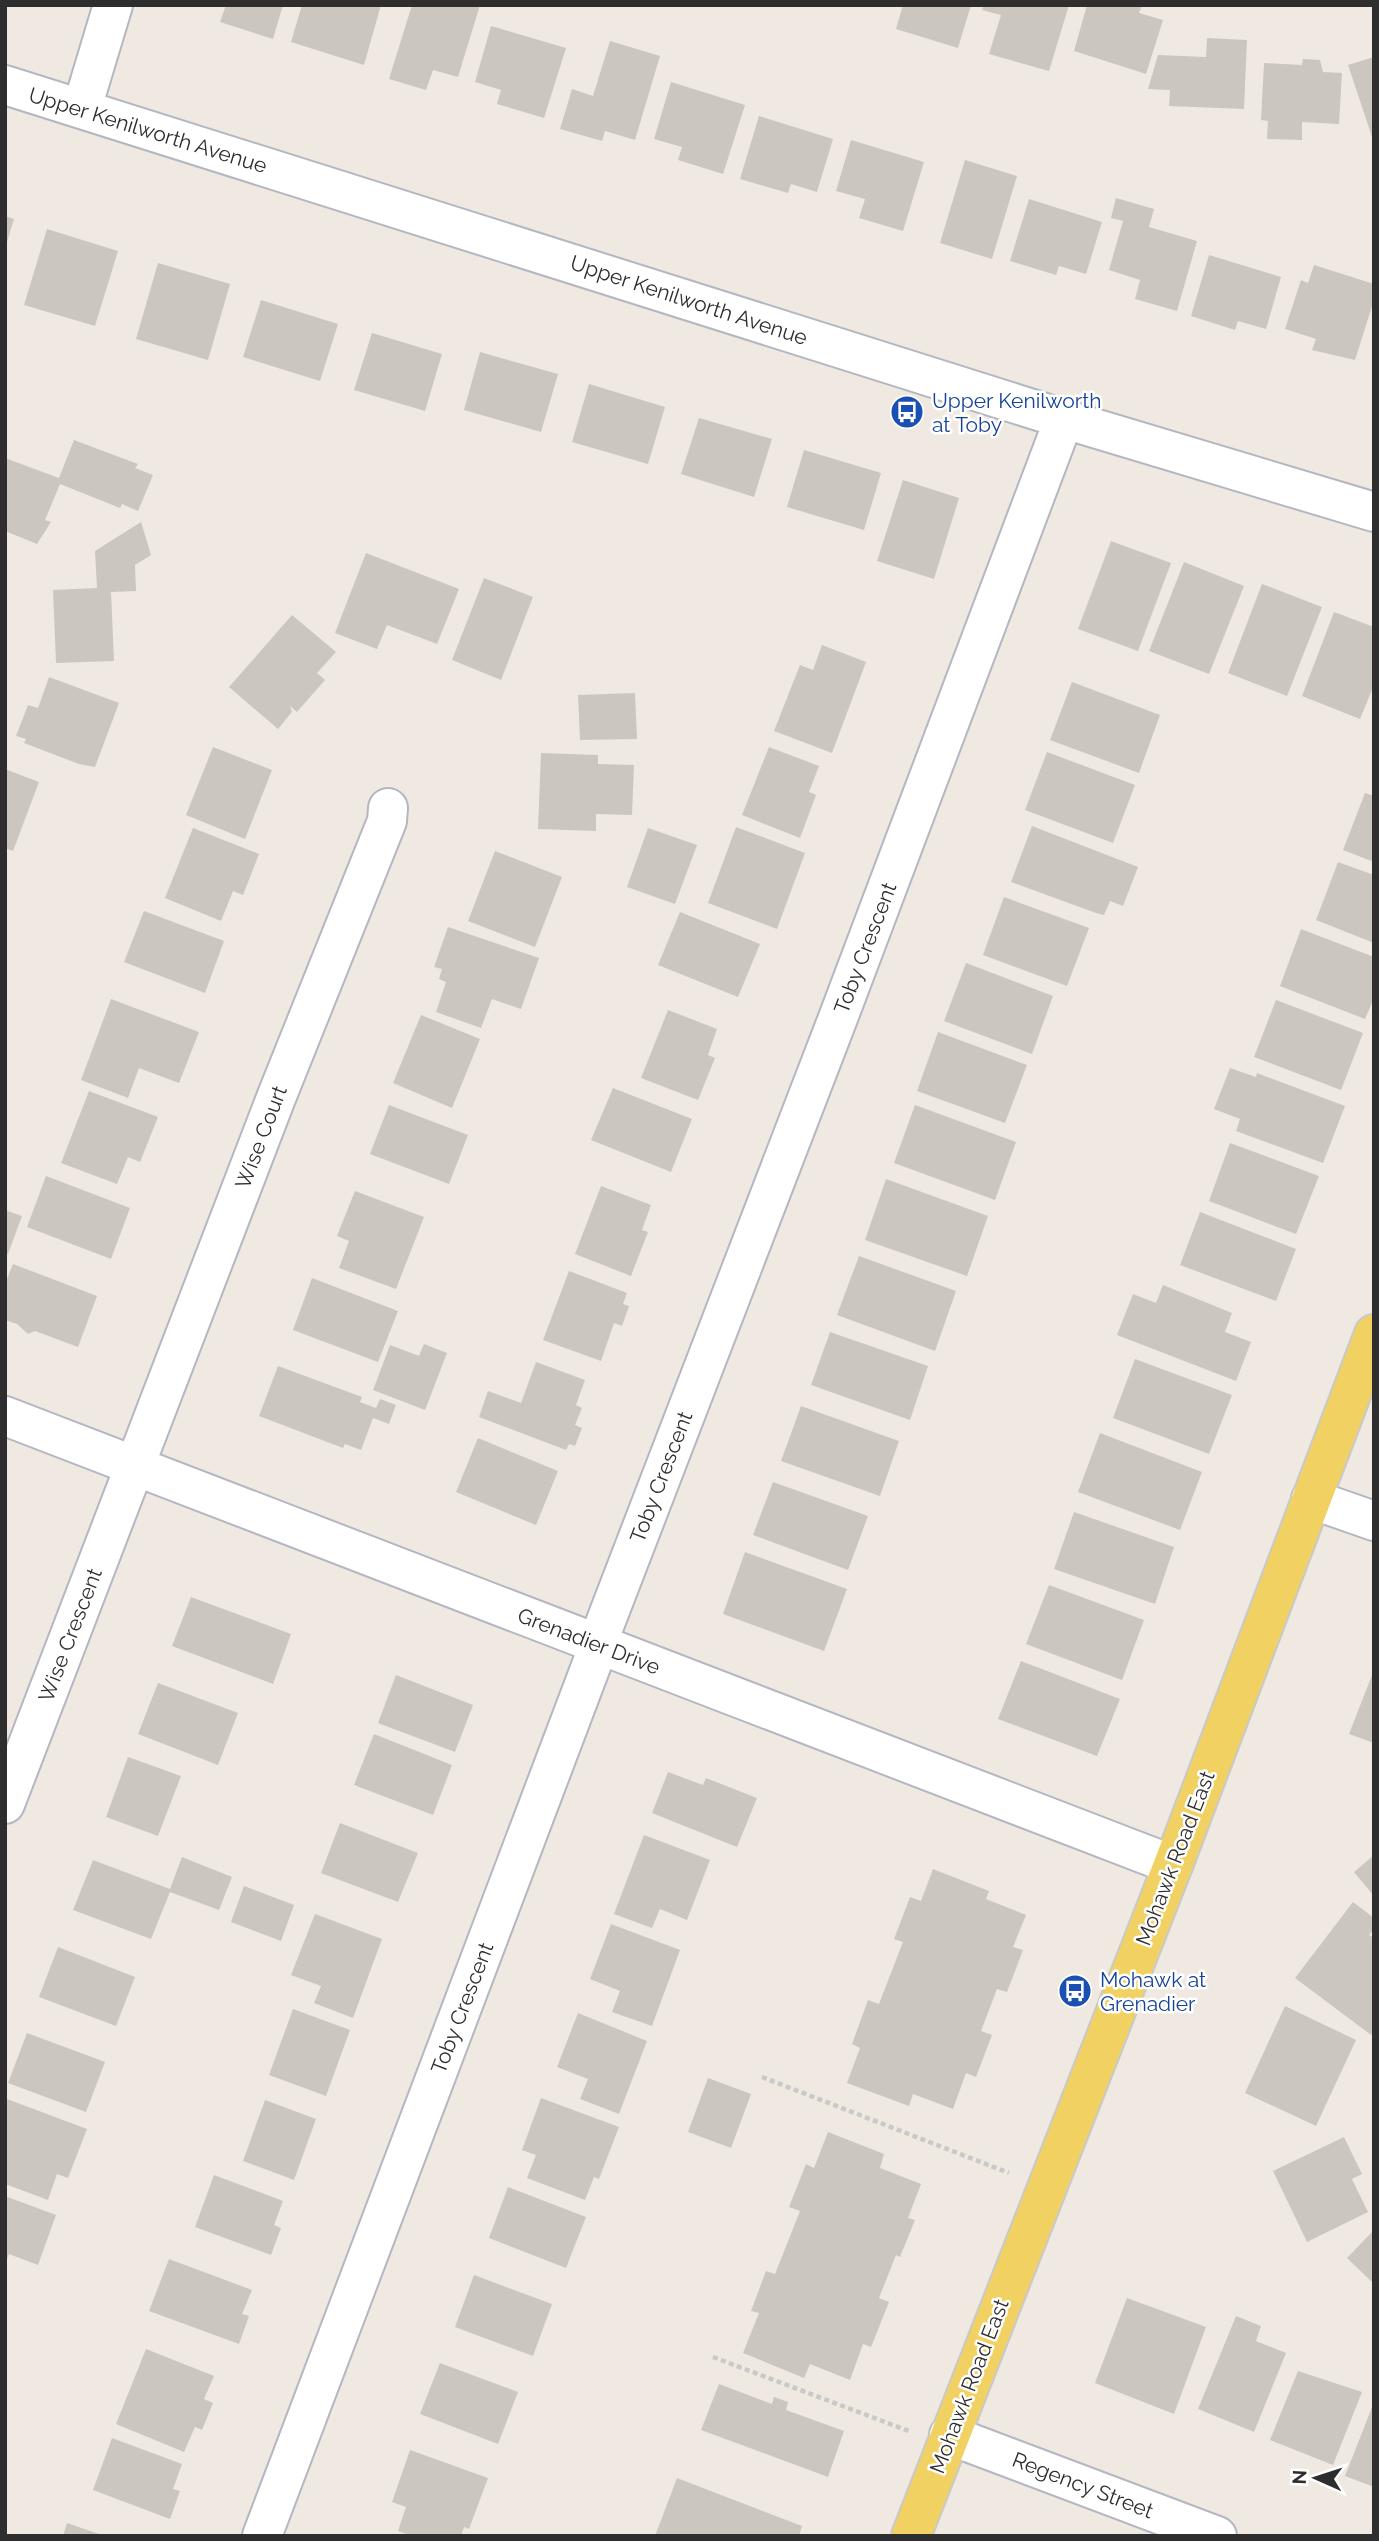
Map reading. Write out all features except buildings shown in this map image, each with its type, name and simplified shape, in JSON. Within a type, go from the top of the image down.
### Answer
[{"type":"main road","name":"Mohawk Road East","points":[[911,2536],[1173,1865],[1374,1334]]},
{"type":"street","points":[[82,108],[113,5]]},
{"type":"street","name":"Upper Kenilworth Avenue","points":[[5,85],[1064,419],[1374,512]]},
{"type":"street","name":"Toby Crescent","points":[[262,2536],[604,1626],[838,1018],[1064,419]]},
{"type":"street","name":"Wise Court","points":[[134,1466],[276,1098],[387,821],[388,808]]},
{"type":"street","name":"Grenadier Drive","points":[[5,1416],[1173,1865]]},
{"type":"street","name":"Wise Crescent","points":[[5,1804],[134,1466]]},
{"type":"street","points":[[1311,1499],[1374,1521]]},
{"type":"street","name":"Regency Street","points":[[949,2435],[1217,2536]]},
{"type":"path","points":[[762,2077],[1047,2187]]},
{"type":"path","points":[[713,2357],[912,2432],[949,2435]]},
{"type":"place","name":"Upper Kenilworth at Toby","points":[[907,412]]},
{"type":"place","name":"Mohawk at Grenadier","points":[[1075,1991]]}]
